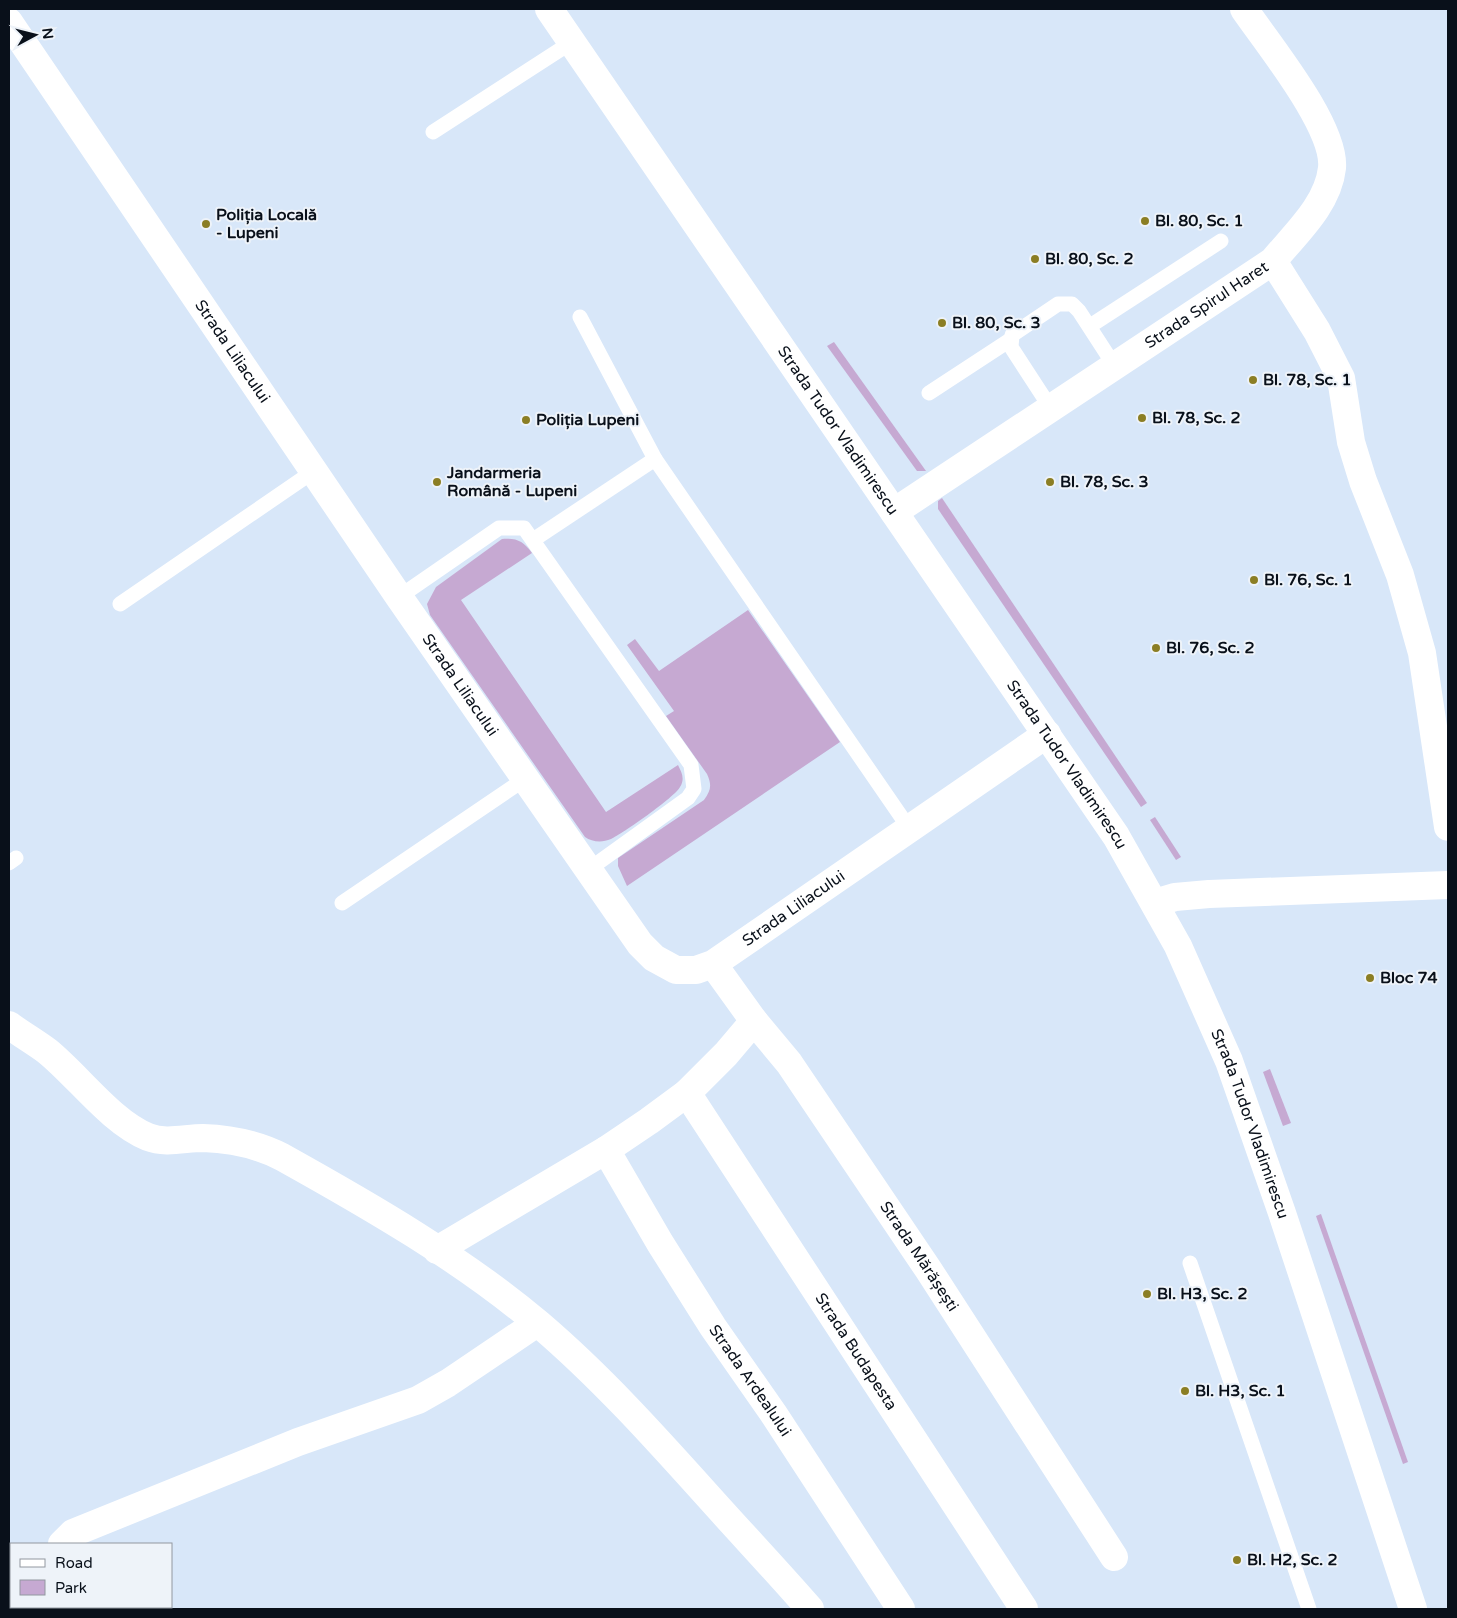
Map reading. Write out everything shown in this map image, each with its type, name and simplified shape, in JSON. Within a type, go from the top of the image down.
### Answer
[{"type":"street","name":"Strada Tudor Vladimirescu","points":[[549,9],[1047,734],[1116,836],[1155,903],[1178,946],[1229,1061],[1279,1204],[1413,1609]]},
{"type":"street","name":"Strada Spirul Haret","points":[[894,512],[1273,261],[1315,211],[1332,168],[1330,149],[1322,126],[1244,9]]},
{"type":"street","name":"Strada Liliacului","points":[[9,22],[398,597],[640,944],[654,958],[676,970],[704,967],[1047,734]]},
{"type":"street","points":[[1273,261],[1317,331],[1340,378],[1351,442],[1363,481],[1400,575],[1422,653],[1448,827]]},
{"type":"street","points":[[1155,903],[1175,897],[1209,894],[1448,885]]},
{"type":"street","name":"Strada Mărășești","points":[[704,967],[790,1063],[928,1269],[1114,1557]]},
{"type":"street","points":[[437,1250],[606,1150],[688,1093],[726,1054],[754,1021]]},
{"type":"street","points":[[9,1025],[47,1052],[104,1105],[137,1132],[151,1138],[175,1141],[202,1138],[244,1142],[280,1156],[437,1250],[537,1323],[586,1366],[659,1442],[810,1609]]},
{"type":"street","name":"Strada Budapesta","points":[[688,1093],[1024,1609]]},
{"type":"street","name":"Strada Ardealului","points":[[606,1150],[660,1243],[713,1327],[773,1412],[901,1609]]},
{"type":"street","points":[[63,1543],[73,1533],[298,1442],[418,1400],[448,1383],[537,1323]]},
{"type":"lane","points":[[433,132],[572,42]]},
{"type":"lane","points":[[1090,326],[1221,241]]},
{"type":"lane","points":[[929,393],[1010,340],[1012,335],[1058,304],[1072,304],[1090,326],[1114,365]]},
{"type":"lane","points":[[580,317],[655,459],[909,828]]},
{"type":"lane","points":[[1010,340],[1011,347],[1050,407]]},
{"type":"lane","points":[[533,540],[655,459]]},
{"type":"lane","points":[[120,604],[314,471]]},
{"type":"lane","points":[[398,597],[499,528],[524,528],[691,765],[694,789],[688,798],[588,870]]},
{"type":"lane","points":[[342,903],[525,779]]},
{"type":"lane","points":[[1190,1263],[1308,1609]]},
{"type":"green space","points":[[834,342],[926,471],[917,471],[827,346]]},
{"type":"green space","points":[[942,498],[1147,803],[1141,807],[938,509],[938,501]]},
{"type":"green space","points":[[502,539],[519,541],[532,553],[461,600],[606,812],[678,765],[682,773],[682,784],[669,799],[617,836],[608,840],[597,841],[585,837],[430,615],[427,604],[436,587]]},
{"type":"green space","points":[[748,610],[840,742],[627,886],[618,866],[618,858],[704,800],[709,790],[710,781],[666,716],[674,711],[627,645],[635,639],[659,671]]},
{"type":"green space","points":[[1155,817],[1181,857],[1176,860],[1150,820]]},
{"type":"green space","points":[[1270,1069],[1291,1123],[1283,1126],[1263,1072]]},
{"type":"green space","points":[[1321,1214],[1408,1462],[1403,1464],[1316,1216]]},
{"type":"place","name":"Bl. 80, Sc. 1","points":[[1145,221]]},
{"type":"place","name":"Poliția Locală - Lupeni","points":[[206,224]]},
{"type":"place","name":"Bl. 80, Sc. 2","points":[[1035,259]]},
{"type":"place","name":"Bl. 80, Sc. 3","points":[[942,323]]},
{"type":"place","name":"Bl. 78, Sc. 1","points":[[1253,380]]},
{"type":"place","name":"Bl. 78, Sc. 2","points":[[1142,418]]},
{"type":"place","name":"Poliția Lupeni","points":[[526,420]]},
{"type":"place","name":"Jandarmeria Română - Lupeni","points":[[437,482]]},
{"type":"place","name":"Bl. 78, Sc. 3","points":[[1050,482]]},
{"type":"place","name":"Bl. 76, Sc. 1","points":[[1254,580]]},
{"type":"place","name":"Bl. 76, Sc. 2","points":[[1156,648]]},
{"type":"place","name":"Bloc 74","points":[[1370,978]]},
{"type":"place","name":"Bl. H3, Sc. 2","points":[[1147,1294]]},
{"type":"place","name":"Bl. H3, Sc. 1","points":[[1185,1391]]},
{"type":"place","name":"Bl. H2, Sc. 2","points":[[1237,1560]]}]
